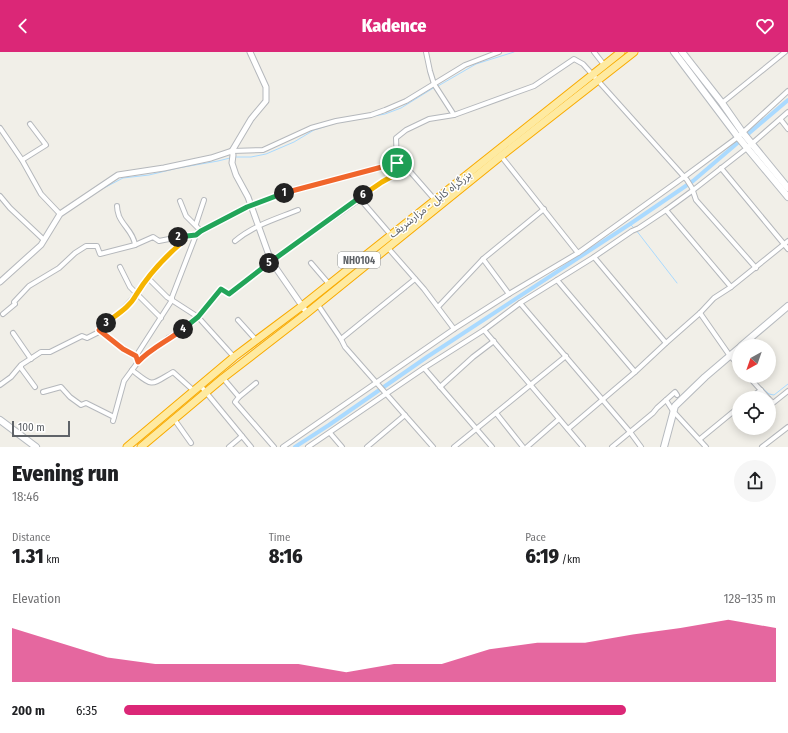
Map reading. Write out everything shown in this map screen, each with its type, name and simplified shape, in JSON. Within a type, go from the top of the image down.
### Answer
[{"type":"highway","name":"بزرگراه کابل - مزارشریف","points":[[127,447],[234,357],[302,306],[621,52]]},
{"type":"highway","name":"بزرگراه کابل - مزارشریف","points":[[141,447],[223,378],[318,305],[501,156],[634,52]]},
{"type":"main road","points":[[674,52],[749,145],[788,197]]},
{"type":"main road","points":[[682,52],[722,103],[741,135]]},
{"type":"main road","points":[[749,145],[788,188]]},
{"type":"main road","points":[[749,339],[788,306]]},
{"type":"main road","points":[[664,447],[673,411],[678,403],[730,356]]},
{"type":"main road","points":[[0,420],[36,447]]},
{"type":"street","points":[[250,52],[266,87],[266,101],[242,132],[233,153],[232,162],[236,175],[248,197],[271,261],[286,285],[307,313]]},
{"type":"street","points":[[426,52],[435,86],[454,115]]},
{"type":"street","points":[[0,282],[42,245],[60,214],[118,175],[164,168],[233,153],[263,150],[310,128],[336,121],[371,115],[395,106],[435,86],[465,65],[499,52]]},
{"type":"street","points":[[594,52],[609,72]]},
{"type":"street","points":[[722,103],[785,52]]},
{"type":"street","points":[[397,163],[396,138],[406,130],[429,119],[454,115],[534,86],[574,59],[583,64],[593,74],[686,179],[696,200],[756,268]]},
{"type":"street","points":[[308,447],[330,433],[381,389],[404,363],[509,294],[578,253],[686,179],[741,135],[788,91]]},
{"type":"street","points":[[283,447],[381,389],[424,368],[484,330],[520,303],[594,257],[632,230],[639,228],[666,210],[721,168],[788,112]]},
{"type":"street","points":[[780,120],[788,129]]},
{"type":"street","points":[[22,160],[46,145],[30,124]]},
{"type":"street","points":[[0,128],[22,160],[41,194],[60,214]]},
{"type":"street","points":[[501,156],[578,253]]},
{"type":"street","points":[[136,356],[172,300],[196,235],[201,231],[250,206],[280,194],[397,163],[407,168],[435,200]]},
{"type":"street","points":[[43,392],[61,387],[70,397],[81,405],[86,402],[113,419],[124,381],[138,362],[146,354],[168,338],[178,333],[198,317],[221,289],[229,294],[271,261],[360,199],[368,191],[407,168]]},
{"type":"street","points":[[721,168],[786,243],[788,249]]},
{"type":"street","points":[[0,196],[10,208],[44,240]]},
{"type":"street","points":[[360,199],[391,235]]},
{"type":"street","points":[[196,224],[204,200]]},
{"type":"street","points":[[180,201],[186,216],[196,224],[201,231]]},
{"type":"street","points":[[117,206],[119,217],[130,232],[135,245]]},
{"type":"street","points":[[438,307],[483,259],[544,209]]},
{"type":"street","points":[[235,241],[258,225],[298,210]]},
{"type":"street","points":[[666,210],[731,287]]},
{"type":"street","points":[[3,314],[15,304],[14,302],[29,286],[59,268],[75,252],[86,246],[97,246],[100,254],[135,245],[153,237],[159,241],[196,235]]},
{"type":"street","points":[[0,385],[11,377],[21,365],[41,352],[50,352],[82,336],[87,338],[99,332],[99,330],[121,311],[137,294],[164,259],[179,245],[178,237]]},
{"type":"street","points":[[568,429],[636,372],[700,313],[714,298],[756,268],[786,243]]},
{"type":"street","points":[[388,248],[438,307],[454,329]]},
{"type":"street","points":[[594,257],[666,343]]},
{"type":"street","points":[[483,259],[509,294]]},
{"type":"street","points":[[311,263],[329,284]]},
{"type":"street","points":[[120,267],[130,287],[161,318]]},
{"type":"street","points":[[148,278],[172,300],[198,317],[234,357]]},
{"type":"street","points":[[341,339],[415,279]]},
{"type":"street","points":[[557,280],[636,372]]},
{"type":"street","points":[[520,303],[630,432],[641,447]]},
{"type":"street","points":[[318,305],[345,347],[433,447]]},
{"type":"street","points":[[700,313],[730,356]]},
{"type":"street","points":[[238,320],[256,340]]},
{"type":"street","points":[[99,330],[123,349],[136,356],[138,362]]},
{"type":"street","points":[[484,330],[583,447]]},
{"type":"street","points":[[13,333],[31,358]]},
{"type":"street","points":[[440,387],[473,357],[494,342]]},
{"type":"street","points":[[454,447],[566,356]]},
{"type":"street","points":[[21,365],[21,368],[35,387]]},
{"type":"street","points":[[424,368],[492,447]]},
{"type":"street","points":[[132,370],[150,383],[154,383],[173,372],[176,373],[193,390]]},
{"type":"street","points":[[223,378],[239,397]]},
{"type":"street","points":[[256,383],[236,400],[236,404],[274,447]]},
{"type":"street","points":[[754,383],[760,390]]},
{"type":"street","points":[[200,385],[251,447]]},
{"type":"street","points":[[776,401],[788,391]]},
{"type":"street","points":[[612,447],[653,413],[674,392],[677,395]]},
{"type":"street","points":[[666,400],[673,411],[706,447]]},
{"type":"street","points":[[496,412],[523,447]]},
{"type":"street","points":[[700,439],[732,413]]},
{"type":"street","points":[[367,447],[405,415]]},
{"type":"street","points":[[174,419],[191,443]]},
{"type":"street","points":[[527,447],[559,419]]},
{"type":"street","points":[[762,447],[788,427]]},
{"type":"street","points":[[330,433],[342,447]]},
{"type":"street","points":[[230,447],[242,436]]},
{"type":"waterway","points":[[438,86],[476,64],[514,52]]},
{"type":"waterway","points":[[342,122],[385,114],[401,108],[435,87]]},
{"type":"waterway","points":[[295,447],[427,357],[693,181],[788,100]]},
{"type":"waterway","points":[[236,157],[251,157],[266,154],[294,142],[314,130],[327,126]]},
{"type":"waterway","points":[[102,189],[123,178],[149,175],[230,158]]},
{"type":"waterway","points":[[630,224],[634,228]]},
{"type":"waterway","points":[[636,230],[677,283]]},
{"type":"waterway","points":[[760,386],[769,394],[774,395],[788,384]]},
{"type":"route","points":[[397,163],[407,168],[368,191],[360,199],[271,261],[229,294],[221,289],[194,321],[146,354],[138,362],[136,356],[123,349],[99,330],[130,302],[137,294],[141,286],[164,259],[179,245],[178,237],[196,235],[247,207],[280,194],[397,163]]}]
